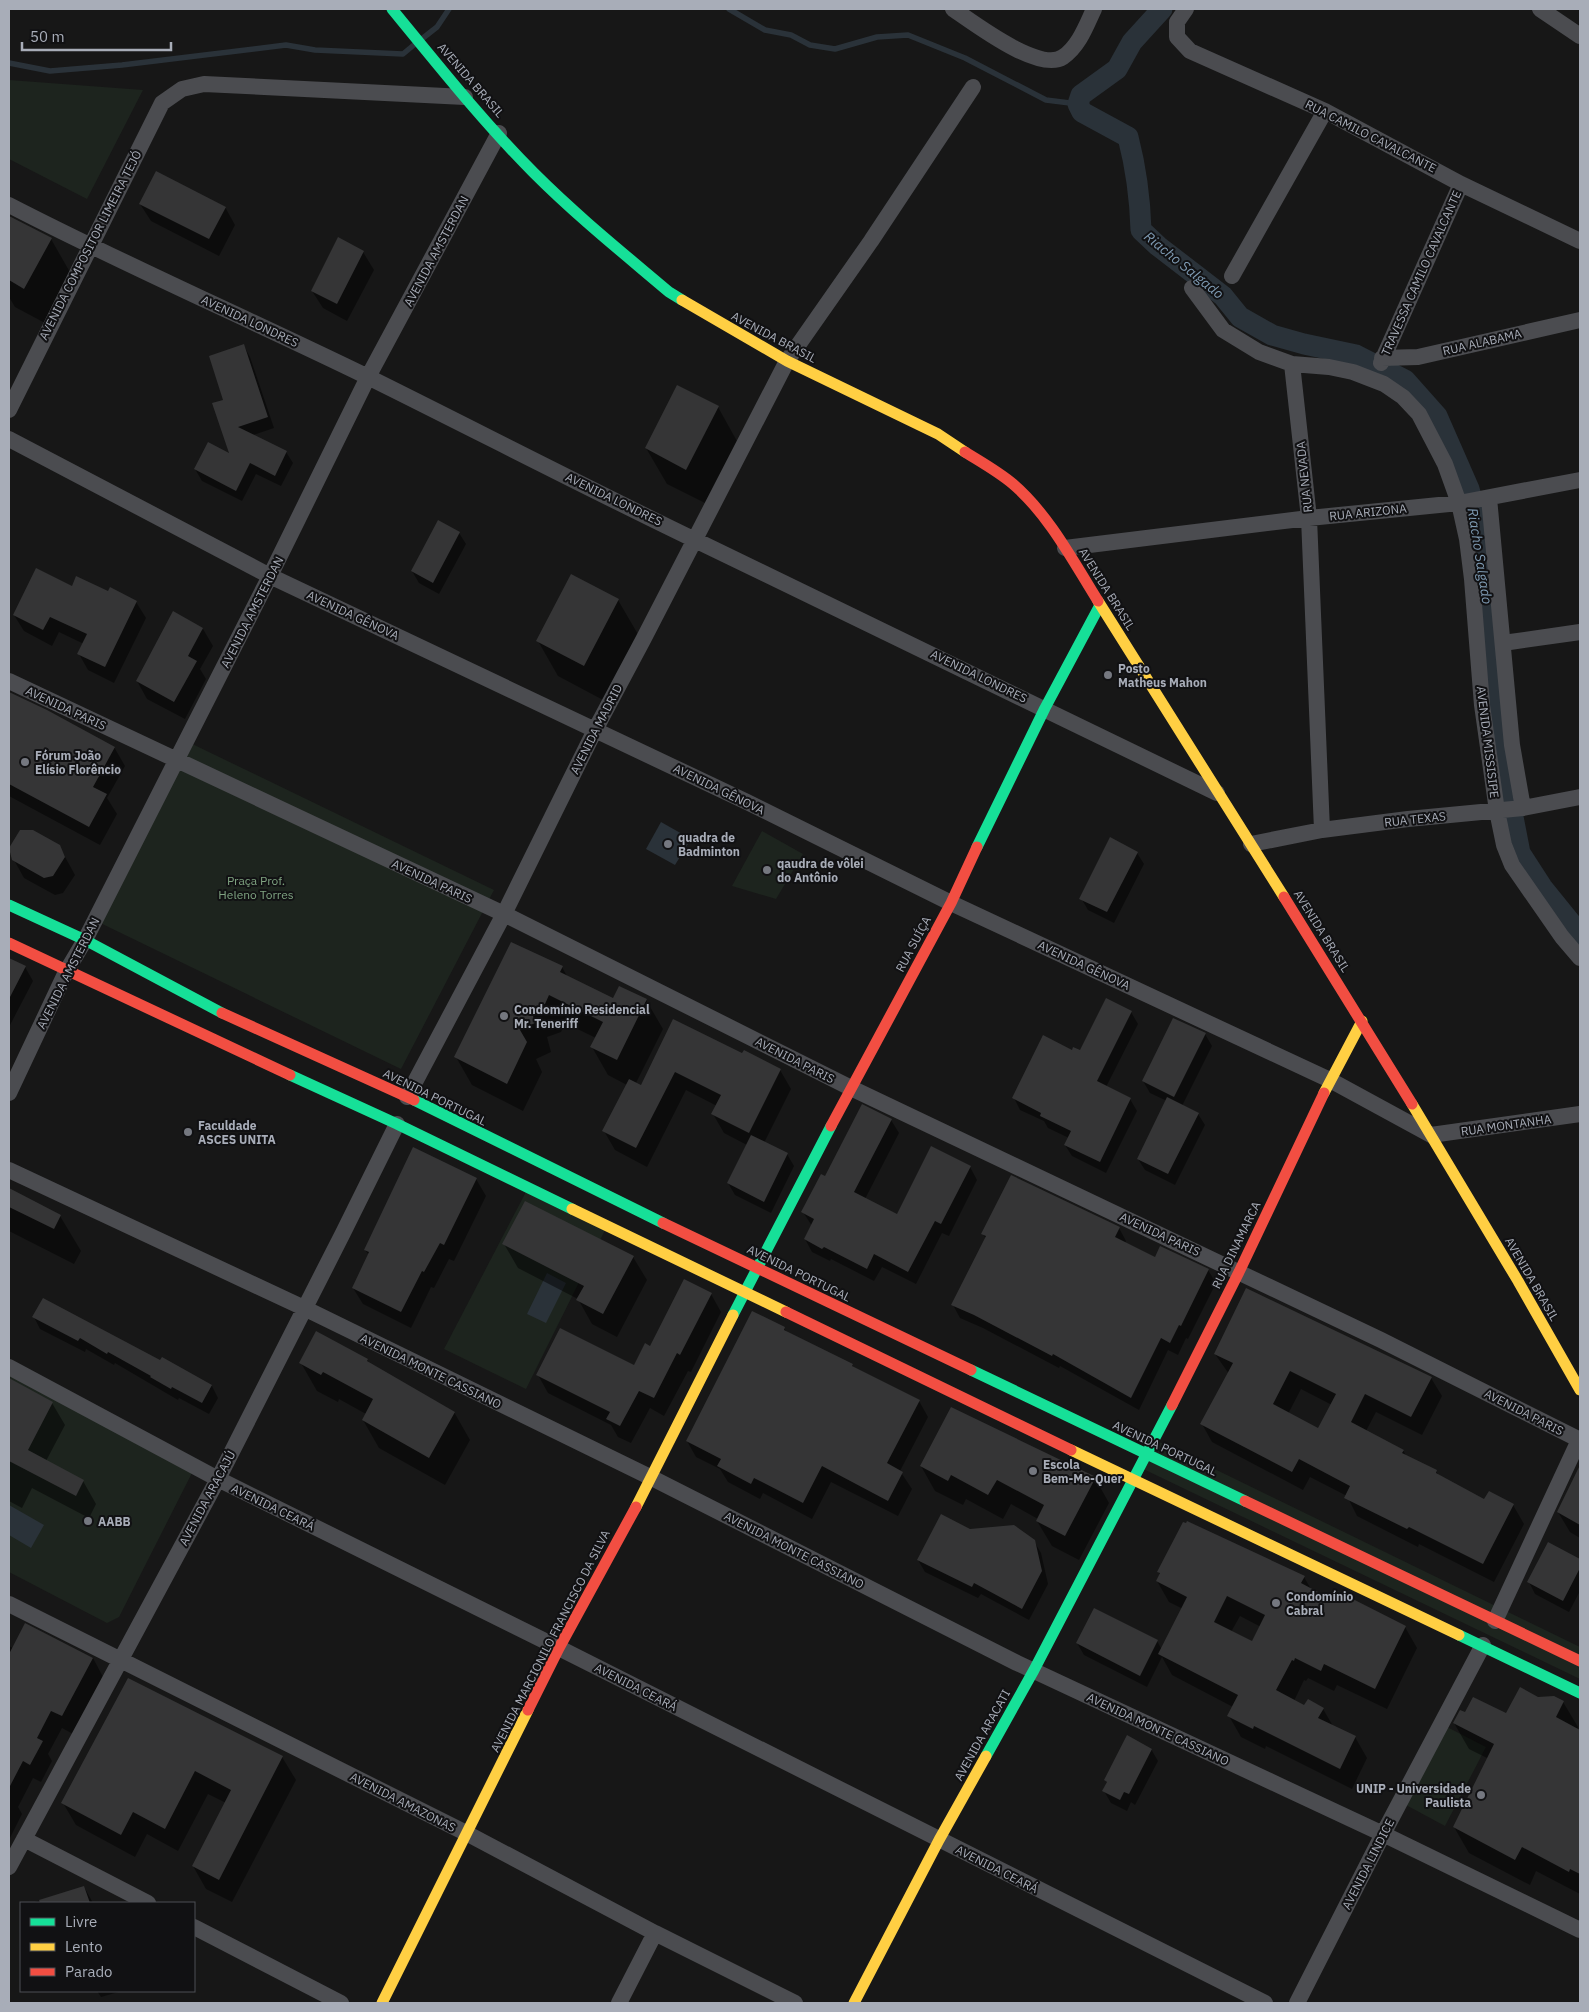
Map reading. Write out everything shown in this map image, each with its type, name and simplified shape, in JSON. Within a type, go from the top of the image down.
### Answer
[{"type":"street","points":[[953,9],[996,37],[1042,60],[1061,58],[1075,46],[1094,9]]},
{"type":"street","points":[[1540,9],[1580,36]]},
{"type":"street","name":"AVENIDA BRASIL","points":[[397,10],[465,97],[542,179],[598,232],[670,292],[743,337],[787,361],[938,434],[1012,483],[1032,504],[1065,548],[1362,1021],[1518,1281],[1580,1390]]},
{"type":"street","name":"RUA CAMILO CAVALCANTE","points":[[1182,15],[1177,37],[1190,52],[1325,111],[1461,184],[1580,242]]},
{"type":"street","name":"AVENIDA COMPOSITOR LIMEIRA TEJÓ","points":[[9,410],[162,103],[182,89],[204,84],[465,97]]},
{"type":"street","name":"AVENIDA MADRID","points":[[407,1097],[504,914],[595,730],[787,361],[871,241],[973,87]]},
{"type":"street","points":[[1232,276],[1325,111]]},
{"type":"street","name":"AVENIDA AMSTERDAN","points":[[9,1093],[66,972],[85,940],[270,576],[368,377],[499,133]]},
{"type":"street","name":"TRAVESSA CAMILO CAVALCANTE","points":[[1382,360],[1461,184]]},
{"type":"street","name":"AVENIDA LONDRES","points":[[9,205],[89,247],[368,377],[694,539],[1220,794]]},
{"type":"street","points":[[1192,288],[1223,330],[1259,352],[1292,364],[1329,367],[1353,372],[1384,384],[1403,397],[1419,414],[1432,436],[1461,502]]},
{"type":"street","name":"RUA ALABAMA","points":[[1382,360],[1418,357],[1580,320]]},
{"type":"street","name":"RUA NEVADA","points":[[1292,364],[1309,518],[1322,830]]},
{"type":"street","name":"AVENIDA GÊNOVA","points":[[9,440],[270,576],[747,802],[951,903],[1330,1080],[1431,1135]]},
{"type":"street","name":"RUA ARIZONA","points":[[1065,548],[1309,518],[1461,502],[1580,480]]},
{"type":"street","name":"AVENIDA MISSISIPE","points":[[1486,498],[1503,643],[1512,746],[1522,808]]},
{"type":"street","name":"AVENIDA MISSISIPE","points":[[1461,502],[1472,579],[1482,705],[1497,811],[1504,845],[1512,865],[1562,937],[1580,958]]},
{"type":"street","name":"RUA SUÍÇA","points":[[744,1292],[951,903],[996,806],[1045,708],[1100,605]]},
{"type":"street","points":[[1503,643],[1580,632]]},
{"type":"street","name":"AVENIDA PARIS","points":[[9,681],[504,914],[851,1088],[1381,1340],[1580,1440]]},
{"type":"street","name":"RUA TEXAS","points":[[1251,844],[1322,830],[1408,819],[1522,808],[1580,796]]},
{"type":"street","name":"AVENIDA PORTUGAL","points":[[9,904],[85,940],[206,1005],[407,1097],[757,1268],[1580,1661]]},
{"type":"street","points":[[9,943],[66,972],[397,1124],[1133,1480],[1580,1693]]},
{"type":"street","name":"RUA DINAMARCA","points":[[1133,1480],[1239,1272],[1330,1080],[1362,1021]]},
{"type":"street","name":"RUA MONTANHA","points":[[1431,1135],[1580,1114]]},
{"type":"street","name":"AVENIDA ARACAJÚ","points":[[9,1867],[218,1479],[397,1124]]},
{"type":"street","name":"AVENIDA MONTE CASSIANO","points":[[9,1170],[304,1308],[652,1478],[1034,1670],[1383,1834],[1580,1930]]},
{"type":"street","name":"AVENIDA MARCIONILO FRANCISCO DA SILVA","points":[[382,2003],[560,1648],[652,1478],[744,1292]]},
{"type":"street","name":"AVENIDA CEARÁ","points":[[9,1367],[218,1479],[560,1648],[1265,2003]]},
{"type":"street","points":[[1495,1621],[1580,1440]]},
{"type":"street","name":"AVENIDA ARACATI","points":[[854,2003],[939,1840],[1034,1670],[1133,1480]]},
{"type":"street","name":"AVENIDA AMAZONAS","points":[[9,1604],[468,1834],[656,1933],[796,2003]]},
{"type":"street","name":"AVENIDA LINDICE","points":[[1297,2003],[1383,1834],[1483,1646]]},
{"type":"street","points":[[24,1839],[146,1902]]},
{"type":"street","points":[[195,1928],[341,2003]]},
{"type":"street","points":[[619,2003],[656,1933]]},
{"type":"green space","points":[[9,80],[143,90],[87,199],[9,159]]},
{"type":"green space","name":"Praça Prof. Heleno Torres","points":[[182,739],[494,890],[401,1069],[90,918]]},
{"type":"green space","name":"qaudra de vôlei do Antônio","points":[[762,831],[803,854],[776,899],[732,886]]},
{"type":"green space","points":[[528,1188],[607,1226],[526,1389],[444,1349]]},
{"type":"green space","name":"AABB","points":[[9,1364],[194,1469],[119,1617],[107,1623],[9,1572]]},
{"type":"green space","points":[[1151,1438],[1580,1647],[1580,1679],[1135,1465]]},
{"type":"green space","points":[[1447,1727],[1486,1747],[1445,1826],[1406,1805]]},
{"type":"shaded area","name":"quadra de Badminton","points":[[661,822],[691,839],[675,865],[646,849]]},
{"type":"shaded area","points":[[547,1273],[566,1283],[546,1323],[527,1314]]},
{"type":"shaded area","points":[[9,1505],[44,1525],[31,1548],[9,1535]]},
{"type":"building","points":[[156,171],[226,207],[209,239],[139,204]]},
{"type":"building","points":[[9,216],[52,238],[24,289],[9,280]]},
{"type":"building","points":[[338,237],[364,251],[337,304],[311,291]]},
{"type":"building","points":[[244,344],[268,417],[238,427],[287,451],[275,476],[250,463],[236,491],[194,469],[208,442],[229,453],[212,403],[223,400],[209,356]]},
{"type":"building","points":[[677,385],[719,406],[686,470],[645,448]]},
{"type":"building","points":[[438,520],[460,532],[433,583],[411,571]]},
{"type":"building","points":[[36,568],[72,586],[76,576],[108,591],[110,587],[137,601],[105,667],[77,654],[87,634],[50,617],[43,630],[13,615]]},
{"type":"building","points":[[571,574],[619,599],[584,666],[536,641]]},
{"type":"building","points":[[173,611],[203,628],[188,656],[197,661],[174,702],[136,681]]},
{"type":"building","name":"Fórum João Elísio Florêncio","points":[[9,692],[47,710],[115,747],[93,787],[107,794],[89,827],[9,784]]},
{"type":"building","points":[[20,830],[33,830],[60,845],[65,857],[53,876],[44,878],[12,860],[9,848]]},
{"type":"building","points":[[1110,837],[1138,852],[1107,912],[1079,899]]},
{"type":"building","name":"Condomínio Residencial Mr. Teneriff","points":[[511,942],[563,966],[560,972],[613,998],[619,986],[647,999],[617,1060],[590,1047],[603,1022],[549,995],[545,1004],[531,1008],[535,1023],[520,1030],[527,1042],[507,1084],[454,1057]]},
{"type":"building","points":[[9,958],[26,966],[9,999]]},
{"type":"building","points":[[1106,998],[1132,1011],[1097,1081],[1131,1098],[1100,1162],[1064,1145],[1071,1131],[1040,1116],[1041,1113],[1012,1098],[1043,1035],[1072,1050],[1073,1047],[1080,1050]]},
{"type":"building","points":[[1173,1018],[1206,1033],[1174,1097],[1142,1081]]},
{"type":"building","points":[[673,1019],[742,1053],[744,1050],[781,1069],[749,1133],[711,1114],[721,1095],[675,1072],[636,1148],[602,1131],[629,1079],[641,1085]]},
{"type":"building","points":[[1167,1097],[1199,1113],[1168,1174],[1137,1159]]},
{"type":"building","points":[[862,1104],[892,1119],[854,1192],[897,1214],[931,1146],[971,1166],[941,1224],[935,1221],[908,1272],[874,1254],[867,1269],[804,1239],[814,1219],[801,1212],[821,1174],[825,1176]]},
{"type":"building","points":[[751,1135],[788,1153],[764,1202],[727,1183]]},
{"type":"building","points":[[413,1147],[477,1178],[444,1245],[440,1243],[424,1272],[422,1271],[401,1312],[352,1288],[369,1252],[364,1250]]},
{"type":"building","points":[[1011,1175],[1120,1227],[1115,1237],[1155,1257],[1160,1246],[1209,1269],[1181,1326],[1179,1325],[1170,1343],[1161,1338],[1131,1398],[1053,1354],[1052,1356],[951,1305],[986,1236],[981,1234]]},
{"type":"building","points":[[9,1188],[61,1215],[54,1229],[9,1207]]},
{"type":"building","points":[[525,1201],[634,1256],[603,1314],[576,1300],[584,1286],[502,1244]]},
{"type":"building","points":[[684,1279],[712,1293],[680,1355],[677,1353],[654,1398],[639,1391],[620,1426],[606,1419],[610,1412],[536,1375],[560,1328],[634,1365],[645,1343],[650,1346]]},
{"type":"building","points":[[1246,1288],[1432,1377],[1411,1417],[1365,1394],[1351,1422],[1404,1450],[1402,1453],[1437,1470],[1436,1473],[1484,1499],[1489,1491],[1514,1504],[1483,1564],[1409,1527],[1407,1529],[1344,1498],[1350,1486],[1299,1459],[1292,1472],[1200,1424],[1233,1363],[1214,1354]],"holes":[[[1290,1371],[1336,1394],[1318,1428],[1273,1404]]]},
{"type":"building","points":[[43,1298],[160,1360],[162,1357],[212,1385],[202,1403],[172,1387],[171,1389],[108,1352],[107,1354],[80,1338],[78,1341],[32,1317]]},
{"type":"building","points":[[752,1311],[785,1327],[784,1330],[920,1400],[887,1463],[903,1472],[888,1501],[822,1466],[803,1503],[754,1478],[751,1484],[717,1466],[721,1459],[686,1441]]},
{"type":"building","points":[[316,1331],[368,1359],[367,1361],[455,1412],[429,1458],[362,1420],[373,1399],[323,1372],[321,1375],[299,1363]]},
{"type":"building","points":[[9,1378],[53,1402],[28,1450],[84,1480],[76,1496],[9,1461]]},
{"type":"building","points":[[951,1407],[1096,1477],[1065,1536],[1036,1521],[1044,1505],[997,1480],[988,1495],[951,1475],[948,1481],[920,1466]]},
{"type":"building","points":[[1580,1465],[1580,1525],[1557,1512]]},
{"type":"building","points":[[941,1514],[970,1529],[1014,1525],[1035,1540],[1042,1571],[1022,1609],[974,1583],[972,1587],[917,1560]]},
{"type":"building","points":[[1187,1521],[1305,1576],[1301,1583],[1333,1600],[1337,1591],[1406,1626],[1375,1689],[1324,1664],[1321,1671],[1295,1658],[1294,1661],[1292,1660],[1276,1690],[1304,1705],[1308,1699],[1324,1708],[1318,1718],[1356,1736],[1340,1769],[1254,1726],[1253,1729],[1227,1716],[1238,1695],[1158,1654],[1187,1597],[1156,1581],[1160,1573],[1157,1572],[1183,1522],[1186,1523]],"holes":[[[1227,1596],[1265,1615],[1252,1641],[1214,1622]]]},
{"type":"building","points":[[1548,1542],[1580,1559],[1580,1568],[1563,1601],[1527,1582]]},
{"type":"building","points":[[1094,1608],[1158,1640],[1140,1676],[1076,1643]]},
{"type":"building","points":[[25,1623],[93,1658],[62,1716],[51,1711],[37,1738],[43,1741],[30,1765],[23,1761],[9,1788],[9,1654]]},
{"type":"building","points":[[128,1678],[283,1756],[219,1880],[192,1866],[231,1790],[195,1771],[165,1829],[133,1812],[121,1835],[61,1803]]},
{"type":"building","points":[[1520,1687],[1538,1697],[1554,1696],[1564,1701],[1556,1717],[1580,1730],[1580,1874],[1570,1869],[1569,1872],[1522,1847],[1515,1860],[1453,1827],[1494,1744],[1453,1723],[1460,1710],[1465,1712],[1473,1697],[1506,1713]]},
{"type":"building","points":[[1127,1735],[1152,1749],[1129,1794],[1124,1792],[1120,1800],[1102,1791],[1107,1782],[1104,1780]]},
{"type":"building","points":[[84,1886],[90,1902],[40,1902],[39,1900]]},
{"type":"waterway","points":[[423,38],[437,27],[449,9]]},
{"type":"waterway","points":[[729,9],[765,30],[791,35],[810,45],[835,49],[877,37],[908,35],[965,58],[1046,100],[1078,104]]},
{"type":"waterway","name":"Riacho Salgado","points":[[1162,9],[1132,42],[1117,69],[1081,95],[1078,104],[1082,112],[1128,137],[1137,183],[1141,230],[1158,246],[1223,296],[1240,317],[1272,335],[1356,355],[1405,380],[1437,416],[1469,489],[1477,518],[1513,817],[1520,853],[1542,887],[1580,934]]},
{"type":"waterway","points":[[9,63],[50,71],[122,65],[286,45],[315,50],[403,54],[415,44]]},
{"type":"traffic: fast","points":[[392,9],[515,154],[600,234],[669,292],[682,300]]},
{"type":"traffic: fast","points":[[977,847],[1045,708],[1100,605]]},
{"type":"traffic: fast","points":[[9,905],[85,940],[222,1013]]},
{"type":"traffic: fast","points":[[290,1075],[397,1124],[572,1209]]},
{"type":"traffic: fast","points":[[414,1100],[663,1223]]},
{"type":"traffic: fast","points":[[733,1315],[831,1126]]},
{"type":"traffic: fast","points":[[971,1370],[1245,1501]]},
{"type":"traffic: fast","points":[[986,1756],[1034,1670],[1172,1405]]},
{"type":"traffic: fast","points":[[1459,1635],[1580,1693]]},
{"type":"traffic: slow","points":[[682,300],[787,361],[938,434],[965,452]]},
{"type":"traffic: slow","points":[[1098,601],[1284,897]]},
{"type":"traffic: slow","points":[[1324,1093],[1362,1021]]},
{"type":"traffic: slow","points":[[1412,1104],[1518,1281],[1580,1390]]},
{"type":"traffic: slow","points":[[572,1209],[786,1312]]},
{"type":"traffic: slow","points":[[636,1507],[733,1315]]},
{"type":"traffic: slow","points":[[1071,1450],[1459,1635]]},
{"type":"traffic: slow","points":[[382,2003],[528,1710]]},
{"type":"traffic: slow","points":[[854,2003],[939,1840],[986,1756]]},
{"type":"traffic: jam","points":[[965,452],[1002,475],[1026,496],[1060,539],[1098,601]]},
{"type":"traffic: jam","points":[[831,1126],[951,903],[977,847]]},
{"type":"traffic: jam","points":[[1284,897],[1412,1104]]},
{"type":"traffic: jam","points":[[9,943],[290,1075]]},
{"type":"traffic: jam","points":[[222,1013],[414,1100]]},
{"type":"traffic: jam","points":[[1172,1405],[1239,1272],[1324,1093]]},
{"type":"traffic: jam","points":[[663,1223],[971,1370]]},
{"type":"traffic: jam","points":[[786,1312],[1071,1450]]},
{"type":"traffic: jam","points":[[1245,1501],[1580,1661]]},
{"type":"traffic: jam","points":[[528,1710],[559,1648],[636,1507]]},
{"type":"place","name":"Posto Matheus Mahon","points":[[1108,675]]},
{"type":"place","name":"Fórum João Elísio Florêncio","points":[[25,762]]},
{"type":"place","name":"quadra de Badminton","points":[[668,844]]},
{"type":"place","name":"qaudra de vôlei do Antônio","points":[[767,870]]},
{"type":"place","name":"Condomínio Residencial Mr. Teneriff","points":[[504,1016]]},
{"type":"place","name":"Faculdade ASCES UNITA","points":[[188,1132]]},
{"type":"place","name":"Escola Bem-Me-Quer","points":[[1033,1471]]},
{"type":"place","name":"AABB","points":[[88,1521]]},
{"type":"place","name":"Condomínio Cabral","points":[[1276,1603]]},
{"type":"place","name":"UNIP - Universidade Paulista","points":[[1481,1795]]}]
